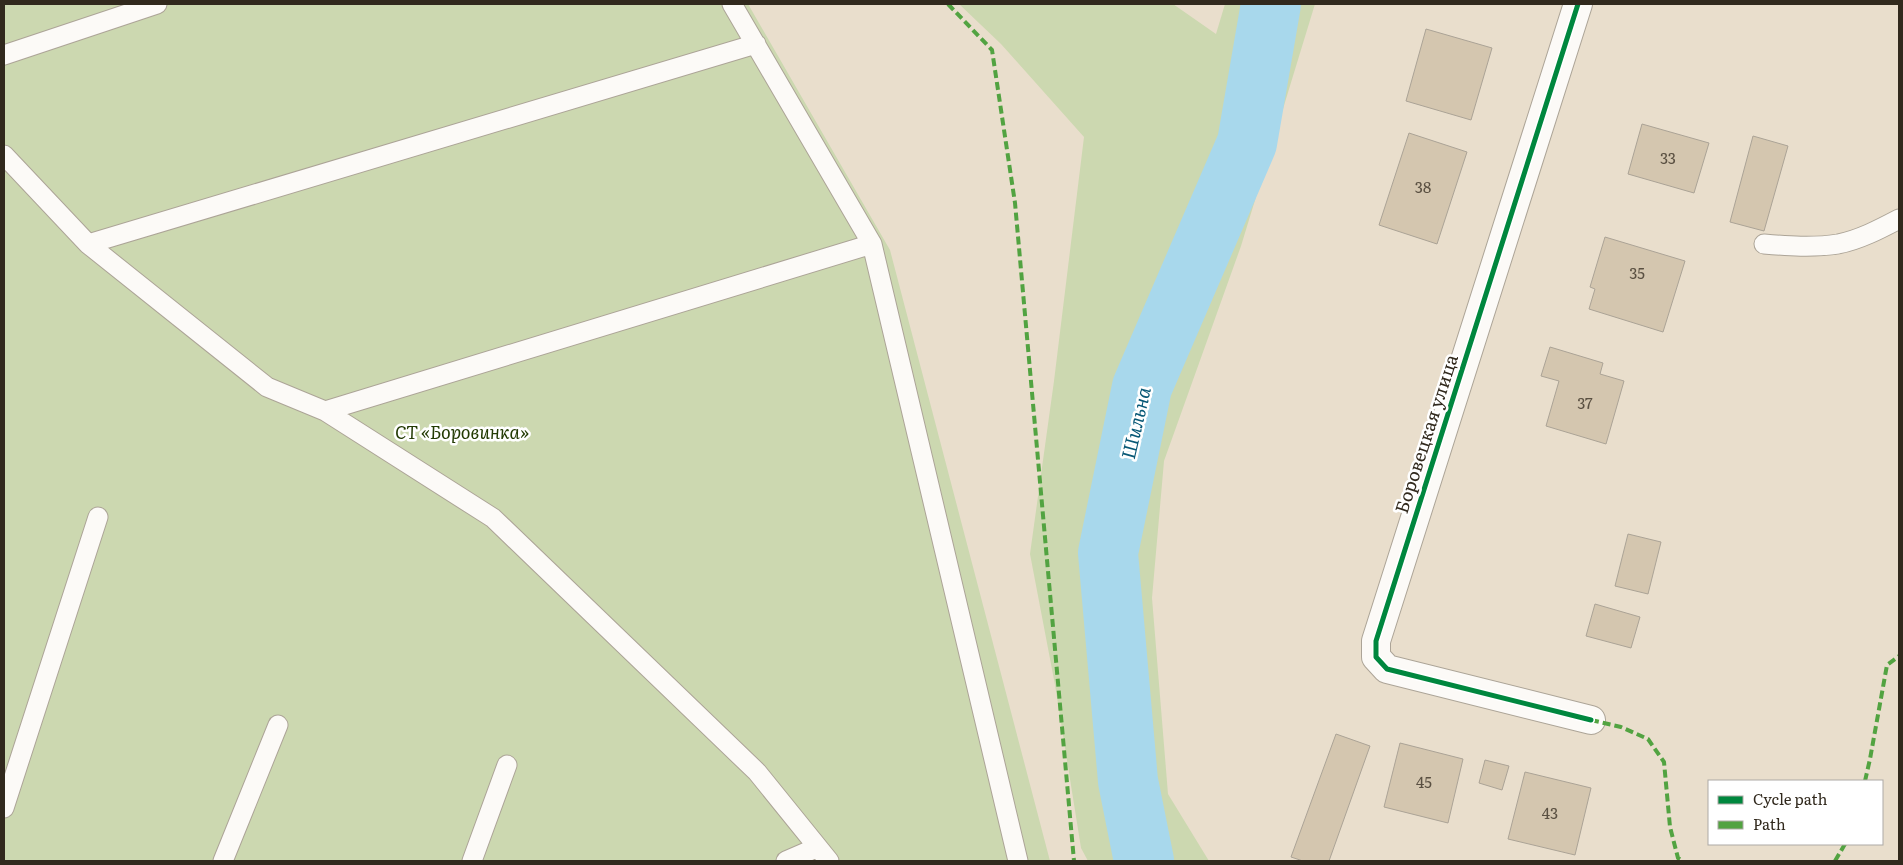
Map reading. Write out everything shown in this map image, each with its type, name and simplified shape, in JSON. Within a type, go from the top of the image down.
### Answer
[{"type":"street","name":"Боровецкая улица","points":[[1578,4],[1376,641],[1376,657],[1387,669],[1591,720]]},
{"type":"lane","points":[[4,55],[157,4]]},
{"type":"lane","points":[[732,4],[872,244],[1018,861]]},
{"type":"lane","points":[[88,244],[756,44]]},
{"type":"lane","points":[[4,155],[88,244],[267,388],[325,411],[493,518],[757,772],[822,855],[786,861]]},
{"type":"lane","points":[[1764,244],[1793,247],[1839,244],[1872,233],[1899,219]]},
{"type":"lane","points":[[325,411],[872,244]]},
{"type":"lane","points":[[4,808],[98,517]]},
{"type":"lane","points":[[223,861],[278,725]]},
{"type":"lane","points":[[472,861],[507,765]]},
{"type":"green space","name":"СТ «Боровинка»","points":[[4,4],[748,4],[890,250],[1050,861],[4,861]]},
{"type":"green space","points":[[959,4],[1173,4],[1216,34],[1225,4],[1315,4],[1241,246],[1164,461],[1152,598],[1168,794],[1209,861],[1088,861],[1081,848],[1055,685],[1030,554],[1054,381],[1084,137],[1001,44]]},
{"type":"building","points":[[1426,29],[1492,48],[1471,120],[1406,101]]},
{"type":"building","points":[[1642,124],[1709,143],[1694,193],[1628,174]]},
{"type":"building","points":[[1409,133],[1467,152],[1437,244],[1379,225]]},
{"type":"building","points":[[1753,136],[1788,146],[1764,231],[1730,222]]},
{"type":"building","points":[[1605,237],[1685,261],[1663,332],[1589,309],[1595,289],[1590,287]]},
{"type":"building","points":[[1550,347],[1603,363],[1600,374],[1624,381],[1606,444],[1546,426],[1559,381],[1541,376]]},
{"type":"building","points":[[1628,534],[1661,542],[1648,594],[1615,586]]},
{"type":"building","points":[[1595,604],[1640,617],[1631,648],[1586,636]]},
{"type":"building","points":[[1336,734],[1370,746],[1329,861],[1303,861],[1291,857]]},
{"type":"building","points":[[1400,743],[1463,759],[1448,823],[1384,807]]},
{"type":"building","points":[[1485,760],[1509,766],[1502,790],[1479,783]]},
{"type":"building","points":[[1525,772],[1591,788],[1575,855],[1508,839]]},
{"type":"waterway","name":"Шильна","points":[[1144,861],[1128,781],[1108,553],[1142,387],[1247,143],[1271,4]]},
{"type":"marked path","points":[[948,4],[992,50],[1015,203],[1074,861]]},
{"type":"marked path","points":[[1865,780],[1887,665],[1899,656]]},
{"type":"marked path","points":[[1591,720],[1621,727],[1648,739],[1664,762],[1670,827],[1678,858],[1683,861]]},
{"type":"marked path","points":[[1835,861],[1844,845]]},
{"type":"cycle path","points":[[1578,4],[1376,641],[1376,657],[1387,669],[1591,720]]}]
